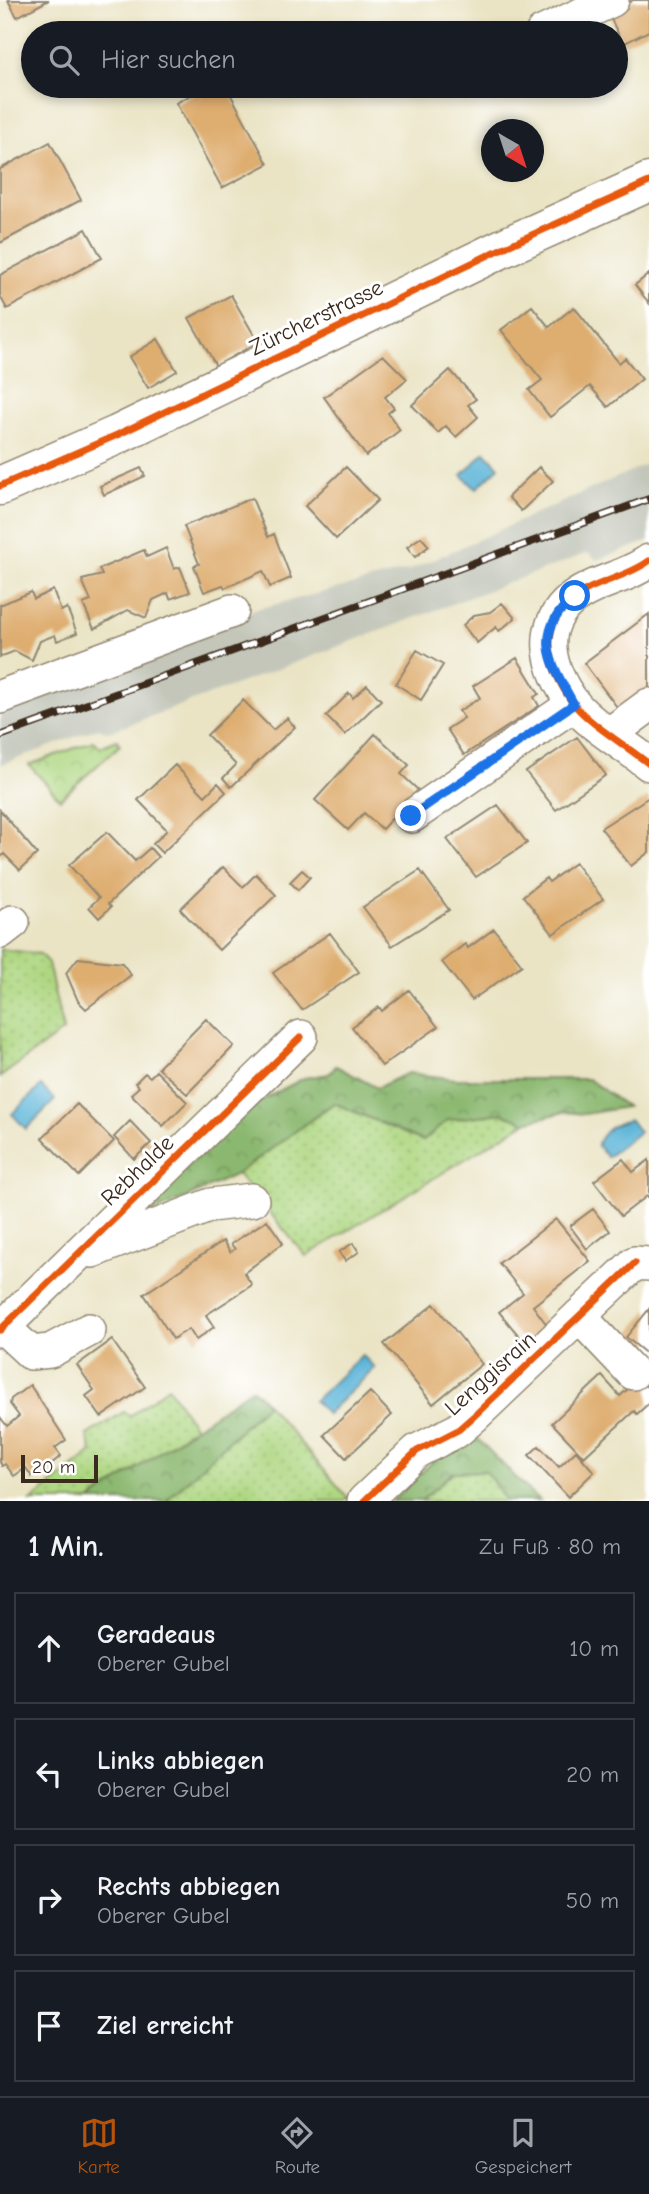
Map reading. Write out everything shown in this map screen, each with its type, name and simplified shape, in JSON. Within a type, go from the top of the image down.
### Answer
[{"type":"main road","name":"Zürcherstrasse","points":[[0,486],[117,435],[491,254],[649,182]]},
{"type":"street","points":[[567,21],[612,0]]},
{"type":"street","points":[[649,561],[575,596],[557,611],[548,635],[551,664],[574,704],[649,764]]},
{"type":"street","points":[[0,697],[232,611]]},
{"type":"street","points":[[411,816],[574,704]]},
{"type":"street","points":[[611,733],[649,705]]},
{"type":"street","name":"Rebhalde","points":[[1,1329],[301,1037]]},
{"type":"street","points":[[75,1258],[211,1205],[252,1200]]},
{"type":"street","name":"Lenggisrain","points":[[364,1501],[417,1451],[458,1430],[579,1316],[642,1264]]},
{"type":"street","points":[[579,1316],[633,1373]]},
{"type":"street","points":[[1,1329],[31,1353],[50,1351],[89,1330]]},
{"type":"shaded area","points":[[649,463],[649,541],[597,560],[588,553],[109,732],[98,728],[0,765],[0,706],[253,610],[410,570]]},
{"type":"green space","points":[[117,740],[120,745],[60,799],[29,765],[94,741],[100,747]]},
{"type":"green space","points":[[0,949],[40,954],[48,963],[63,1031],[0,1077]]},
{"type":"green space","points":[[336,1066],[377,1088],[408,1073],[456,1079],[588,1079],[627,1107],[585,1114],[564,1112],[526,1122],[502,1113],[448,1120],[423,1141],[334,1103],[237,1174],[123,1227],[251,1106],[304,1078],[329,1074]]},
{"type":"green space","points":[[334,1103],[423,1141],[447,1120],[502,1113],[526,1122],[306,1256],[237,1174]]},
{"type":"green space","points":[[168,1387],[195,1427],[90,1501],[31,1501],[92,1452],[87,1435],[124,1412],[130,1416]]},
{"type":"green space","points":[[252,1388],[267,1404],[166,1501],[90,1501]]},
{"type":"green space","points":[[267,1404],[348,1498],[345,1501],[166,1501]]},
{"type":"green space","points":[[467,1428],[539,1501],[506,1501],[486,1471],[453,1472],[421,1501],[392,1501]]},
{"type":"green space","points":[[486,1471],[506,1501],[421,1501],[453,1472]]},
{"type":"water","points":[[485,452],[499,467],[476,489],[462,475]]},
{"type":"water","points":[[41,1086],[55,1100],[26,1129],[12,1114]]},
{"type":"water","points":[[630,1120],[639,1132],[607,1157],[597,1145],[602,1135],[619,1123]]},
{"type":"water","points":[[362,1355],[375,1368],[327,1414],[314,1401]]},
{"type":"building","points":[[8,0],[49,0],[17,17]]},
{"type":"building","points":[[633,0],[649,0],[649,31],[628,42],[628,21],[612,21],[608,13]]},
{"type":"building","points":[[185,98],[232,98],[268,164],[222,188],[176,103]]},
{"type":"building","points":[[50,142],[81,200],[0,243],[0,169]]},
{"type":"building","points":[[86,229],[102,258],[7,309],[0,296],[0,275]]},
{"type":"building","points":[[649,274],[649,303],[635,285]]},
{"type":"building","points":[[231,295],[258,342],[216,366],[189,318]]},
{"type":"building","points":[[532,306],[549,327],[574,307],[619,363],[625,358],[642,379],[608,407],[590,386],[550,417],[529,390],[542,380],[501,330]]},
{"type":"building","points":[[158,339],[177,371],[148,388],[129,357]]},
{"type":"building","points":[[383,355],[407,379],[385,397],[394,408],[388,413],[400,430],[366,456],[324,397]]},
{"type":"building","points":[[450,370],[476,399],[468,405],[478,417],[456,437],[446,426],[438,433],[412,405]]},
{"type":"building","points":[[346,467],[378,500],[336,539],[305,506]]},
{"type":"building","points":[[539,467],[553,481],[521,511],[508,497]]},
{"type":"building","points":[[141,468],[145,476],[104,495],[100,486]]},
{"type":"building","points":[[252,498],[268,537],[274,534],[291,578],[270,587],[263,571],[225,588],[223,585],[204,592],[194,566],[199,564],[184,526]]},
{"type":"building","points":[[421,537],[429,546],[415,557],[407,547]]},
{"type":"building","points":[[166,548],[174,569],[180,567],[190,592],[170,599],[168,593],[153,600],[146,618],[128,610],[94,629],[83,604],[91,601],[82,580],[102,575],[99,569],[144,550],[147,557]]},
{"type":"building","points":[[53,590],[61,611],[67,608],[77,633],[57,641],[55,635],[40,641],[32,660],[15,651],[0,657],[0,605],[31,592],[34,599]]},
{"type":"building","points":[[502,603],[515,618],[499,631],[496,627],[477,643],[463,625],[474,615],[490,612]]},
{"type":"building","points":[[649,614],[649,689],[620,711],[584,663]]},
{"type":"building","points":[[417,650],[443,665],[421,700],[396,684]]},
{"type":"building","points":[[517,658],[539,694],[534,697],[539,706],[464,755],[447,729],[464,718],[459,711],[480,698],[473,686]]},
{"type":"building","points":[[367,685],[381,700],[345,735],[326,716],[349,693],[353,698]]},
{"type":"building","points":[[243,700],[273,730],[287,718],[295,727],[231,787],[223,778],[236,765],[207,735]]},
{"type":"building","points":[[375,734],[409,765],[401,774],[418,790],[382,829],[364,813],[348,830],[315,800]]},
{"type":"building","points":[[577,737],[606,775],[556,810],[526,772]]},
{"type":"building","points":[[175,765],[205,796],[218,783],[226,792],[162,853],[153,844],[167,830],[138,800]]},
{"type":"building","points":[[649,797],[649,852],[631,866],[601,828]]},
{"type":"building","points":[[498,805],[527,843],[476,877],[447,839]]},
{"type":"building","points":[[0,810],[37,854],[20,870],[4,854],[0,858]]},
{"type":"building","points":[[107,832],[135,861],[150,848],[158,857],[108,904],[111,907],[99,918],[89,907],[99,898],[69,865]]},
{"type":"building","points":[[575,863],[603,899],[553,934],[523,896],[546,878],[549,882]]},
{"type":"building","points":[[223,867],[243,887],[256,874],[276,895],[219,950],[180,909]]},
{"type":"building","points":[[302,870],[310,877],[298,890],[290,882]]},
{"type":"building","points":[[420,870],[449,910],[392,946],[363,907]]},
{"type":"building","points":[[494,929],[522,965],[472,1000],[442,962],[465,944],[468,948]]},
{"type":"building","points":[[330,933],[359,972],[302,1010],[273,973]]},
{"type":"building","points":[[78,958],[122,963],[131,975],[86,1009],[78,1001],[66,973]]},
{"type":"building","points":[[409,990],[438,1027],[382,1066],[352,1027],[379,1007],[382,1011]]},
{"type":"building","points":[[206,1019],[234,1046],[187,1094],[158,1068]]},
{"type":"building","points":[[156,1071],[187,1102],[163,1126],[131,1094],[139,1087],[135,1083],[145,1073],[150,1077]]},
{"type":"building","points":[[77,1104],[114,1141],[79,1176],[42,1138]]},
{"type":"building","points":[[130,1121],[151,1143],[134,1159],[114,1137]]},
{"type":"building","points":[[623,1159],[633,1172],[649,1160],[649,1198],[647,1196],[621,1216],[594,1181]]},
{"type":"building","points":[[593,1209],[610,1231],[587,1249],[570,1226]]},
{"type":"building","points":[[556,1219],[590,1261],[533,1306],[547,1325],[525,1343],[499,1312],[523,1293],[499,1263]]},
{"type":"building","points":[[267,1220],[283,1243],[244,1273],[252,1285],[206,1315],[214,1327],[196,1340],[189,1329],[173,1339],[144,1294],[223,1241],[230,1252],[235,1249],[231,1244]]},
{"type":"building","points":[[353,1243],[359,1252],[345,1261],[339,1252]]},
{"type":"building","points":[[434,1304],[482,1364],[433,1404],[384,1344]]},
{"type":"building","points":[[649,1309],[649,1356],[626,1337]]},
{"type":"building","points":[[112,1340],[145,1387],[101,1417],[86,1396],[94,1390],[77,1365]]},
{"type":"building","points":[[602,1376],[620,1396],[639,1379],[649,1389],[649,1403],[637,1414],[634,1411],[584,1457],[552,1423]]},
{"type":"building","points":[[30,1385],[66,1440],[55,1448],[61,1456],[46,1468],[32,1477],[26,1468],[14,1476],[5,1464],[2,1466],[0,1462],[0,1417],[7,1426],[19,1416],[10,1404],[11,1399]]},
{"type":"building","points":[[370,1392],[392,1415],[346,1458],[324,1435]]},
{"type":"building","points":[[539,1446],[559,1467],[576,1451],[594,1472],[568,1497],[529,1455]]},
{"type":"railway","points":[[0,736],[649,499]]},
{"type":"cycle path","points":[[0,486],[117,435],[503,248],[649,182]]},
{"type":"cycle path","points":[[649,561],[572,599],[561,610],[550,636],[553,663],[573,703],[598,727],[649,764]]},
{"type":"cycle path","points":[[0,1330],[301,1037]]},
{"type":"cycle path","points":[[364,1501],[417,1451],[458,1430],[474,1416],[635,1263]]},
{"type":"route","points":[[411,816],[490,759],[574,704],[551,664],[548,635],[557,611],[575,596]]}]
